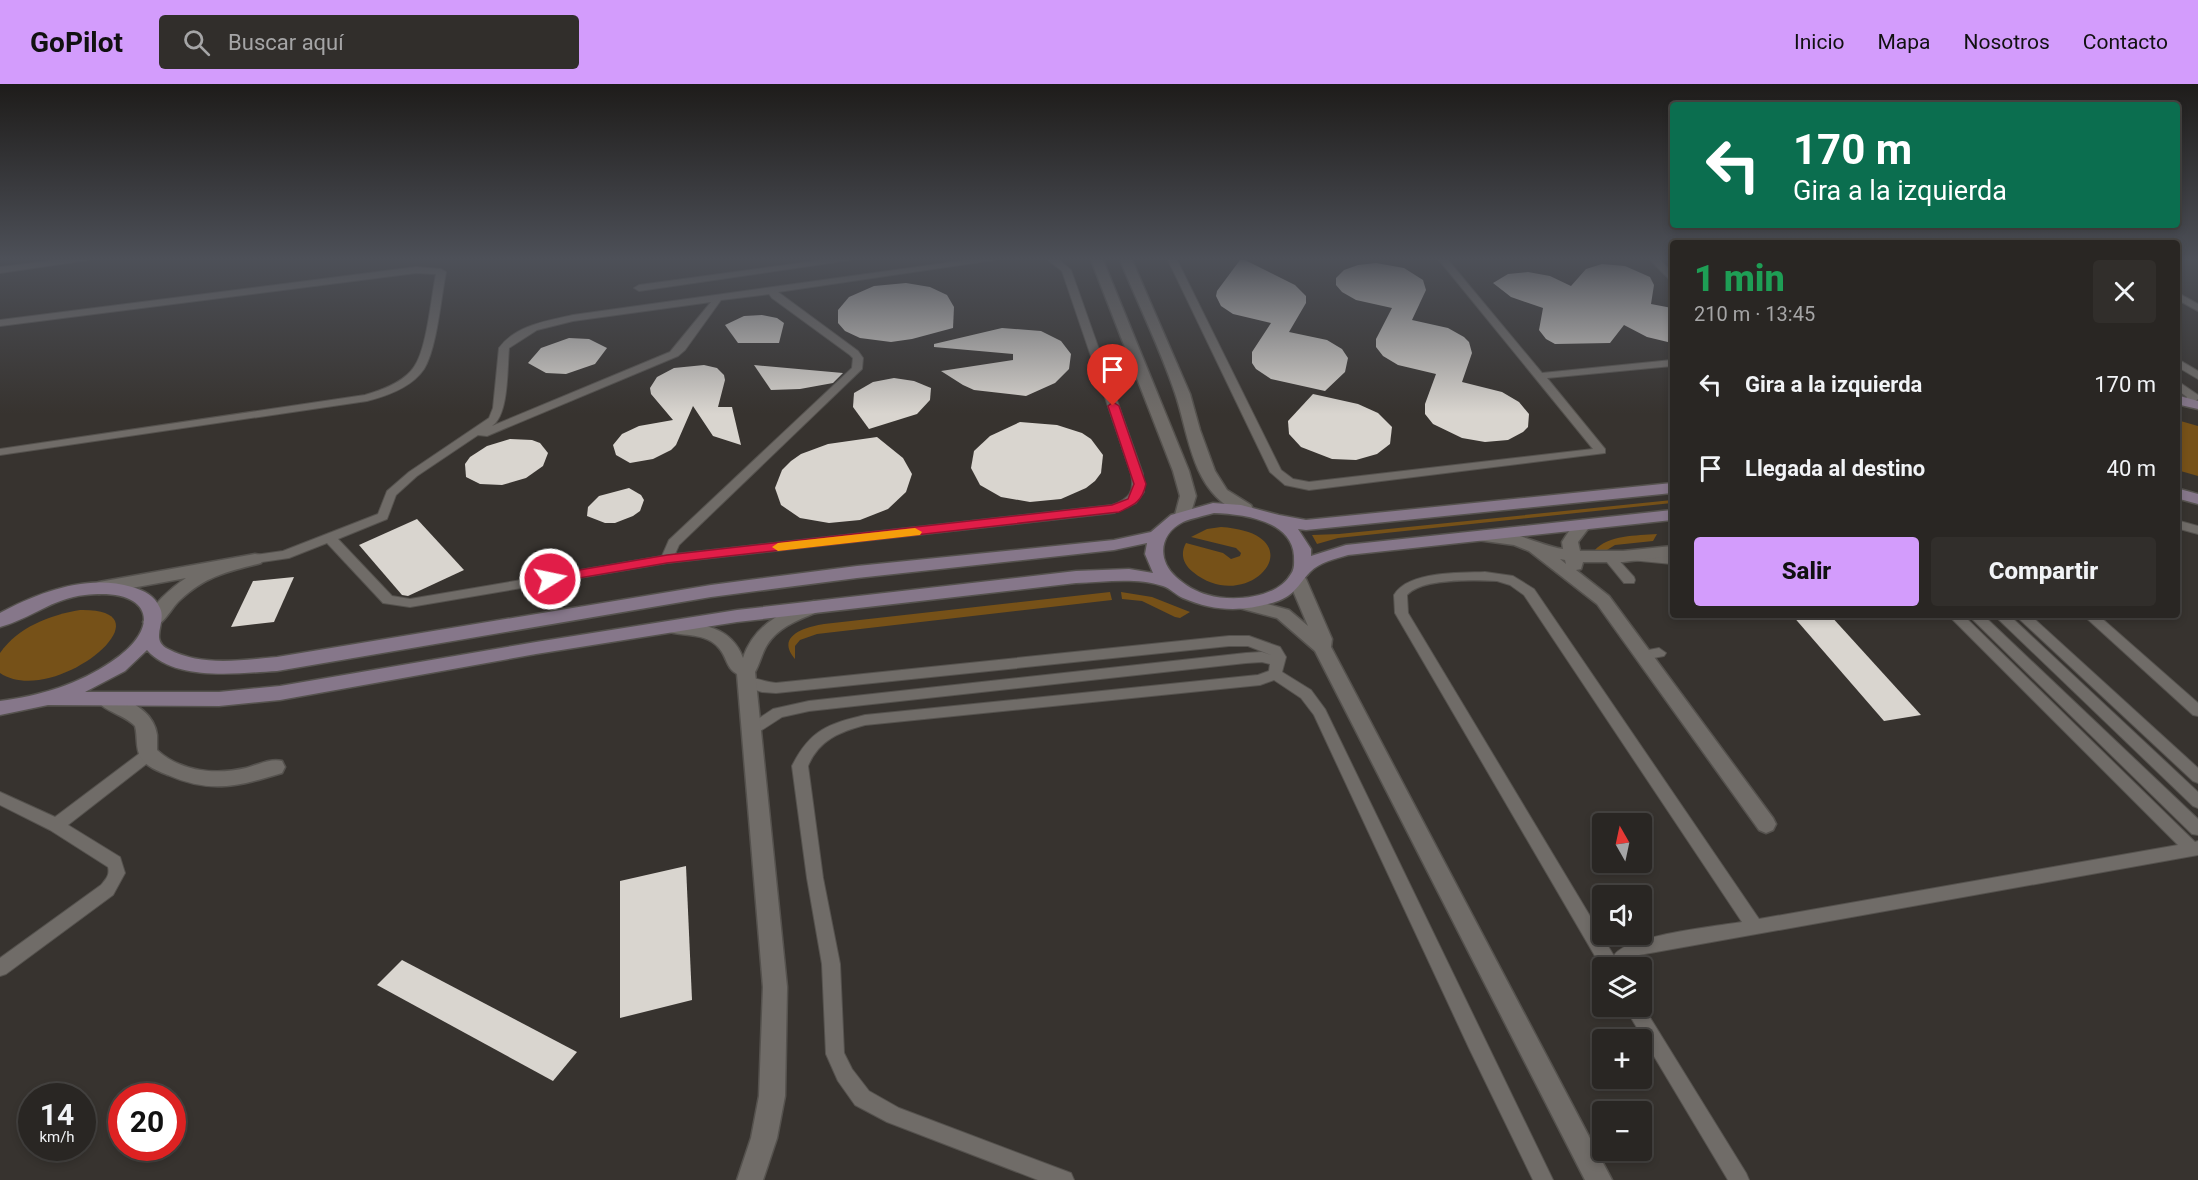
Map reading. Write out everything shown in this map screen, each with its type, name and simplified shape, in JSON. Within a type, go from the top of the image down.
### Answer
[{"type":"main road","points":[[1167,581],[1154,561],[1153,550],[1157,536],[1171,521],[1183,515],[1213,508],[1245,509],[1275,520],[1306,525],[1670,488]]},
{"type":"main road","points":[[2180,494],[2198,499]]},
{"type":"main road","points":[[50,699],[219,699],[280,693],[536,648],[672,627],[818,606],[1076,577],[1129,575],[1167,581],[1193,597],[1227,604],[1245,604],[1276,596],[1288,589],[1315,560],[1346,549],[1670,515]]},
{"type":"main road","points":[[1275,520],[1295,537],[1301,547],[1304,558],[1300,574]]},
{"type":"main road","points":[[0,613],[59,595],[98,589],[129,591],[141,596],[153,611],[150,628],[152,644],[160,653],[192,665],[210,668],[277,664],[711,591],[857,572],[1114,545],[1157,536]]},
{"type":"main road","points":[[0,621],[39,602]]},
{"type":"main road","points":[[0,708],[28,705],[50,699],[93,682],[128,658],[150,628]]},
{"type":"street","points":[[1117,311],[1180,471],[1188,496],[1183,515]]},
{"type":"street","points":[[1148,311],[1183,394],[1187,418],[1211,477],[1218,490],[1245,509]]},
{"type":"street","points":[[1583,525],[1570,542],[1574,566],[1588,585],[1651,654],[1766,824]]},
{"type":"street","points":[[1483,536],[1506,538],[1574,566],[1610,558],[1670,551]]},
{"type":"street","points":[[98,589],[255,559]]},
{"type":"street","points":[[150,628],[162,605],[174,594],[191,581],[221,566]]},
{"type":"street","points":[[1300,574],[1323,639],[1323,647]]},
{"type":"street","points":[[1245,604],[1283,614],[1323,647],[1599,1180]]},
{"type":"street","points":[[750,1180],[764,1138],[772,1096],[775,987],[746,676],[762,636],[776,624],[818,606]]},
{"type":"street","points":[[672,627],[701,630],[730,644],[737,666],[746,676]]},
{"type":"street","points":[[107,700],[134,712],[143,722],[148,735],[146,746],[149,754],[157,761],[193,778],[218,780],[247,776],[275,767]]},
{"type":"street","points":[[0,715],[28,705]]},
{"type":"lane","points":[[0,323],[93,311]]},
{"type":"lane","points":[[0,452],[367,398],[386,392],[402,384],[422,365],[433,311]]},
{"type":"lane","points":[[255,559],[285,555],[383,516],[391,494],[413,474],[488,425],[497,414],[504,348],[515,337],[533,328],[573,318],[622,311]]},
{"type":"lane","points":[[462,443],[674,354],[709,311]]},
{"type":"lane","points":[[667,559],[673,543],[857,369],[858,358],[854,353],[796,311]]},
{"type":"lane","points":[[329,537],[388,600],[401,603],[667,559],[1114,509],[1133,501],[1138,495],[1140,484],[1080,311]]},
{"type":"lane","points":[[1197,311],[1276,472],[1289,482],[1309,486],[1601,451],[1485,311]]},
{"type":"lane","points":[[1539,376],[1670,363]]},
{"type":"lane","points":[[2180,364],[2198,376]]},
{"type":"lane","points":[[2180,387],[2190,398]]},
{"type":"lane","points":[[2180,525],[2198,530]]},
{"type":"lane","points":[[1632,556],[1670,560]]},
{"type":"lane","points":[[1610,558],[1629,580]]},
{"type":"lane","points":[[1605,957],[1405,621],[1398,605],[1402,592],[1407,587],[1420,583],[1493,576],[1508,578],[1529,592],[1755,927]]},
{"type":"lane","points":[[1958,618],[2195,849]]},
{"type":"lane","points":[[1978,618],[2198,829]]},
{"type":"lane","points":[[2004,618],[2198,802]]},
{"type":"lane","points":[[2025,618],[2198,777]]},
{"type":"lane","points":[[2093,618],[2198,711]]},
{"type":"lane","points":[[746,676],[762,687],[776,688],[1229,641],[1249,641],[1275,650],[1279,657],[1277,668],[1260,680],[865,720],[837,727],[817,738],[806,751],[800,766],[831,964],[835,1054],[840,1064],[862,1098],[932,1131],[1064,1180]]},
{"type":"lane","points":[[751,731],[778,713],[809,706],[1262,657],[1306,694],[1320,713],[1474,1042],[1543,1180]]},
{"type":"lane","points":[[56,825],[149,754]]},
{"type":"lane","points":[[0,798],[56,825],[114,862],[118,874],[107,890],[0,968]]},
{"type":"lane","points":[[1622,957],[1636,948],[2195,849]]},
{"type":"lane","points":[[1640,1017],[1739,1180]]},
{"type":"shaded area","points":[[2180,421],[2198,426],[2198,476],[2180,471]]},
{"type":"shaded area","points":[[1670,500],[1670,503],[1338,538],[1317,544],[1312,535]]},
{"type":"shaded area","points":[[1221,527],[1251,533],[1266,543],[1270,556],[1265,569],[1253,580],[1235,585],[1214,584],[1187,566],[1183,555],[1186,543],[1223,553],[1231,559],[1240,556],[1241,553],[1236,548],[1191,537],[1207,529]]},
{"type":"shaded area","points":[[1657,534],[1653,541],[1615,545],[1607,550],[1594,551],[1607,541]]},
{"type":"shaded area","points":[[1110,592],[1112,600],[817,634],[800,640],[795,646],[795,659],[788,644],[790,639],[801,630],[824,624]]},
{"type":"shaded area","points":[[1121,592],[1152,597],[1190,612],[1180,618],[1175,617],[1142,601],[1122,599]]},
{"type":"shaded area","points":[[80,610],[107,614],[116,624],[111,639],[96,654],[74,668],[48,678],[23,681],[0,673],[0,653],[16,636],[46,619]]},
{"type":"building","points":[[838,311],[954,311],[953,328],[891,342],[860,338],[845,331],[838,323]]},
{"type":"building","points":[[1229,311],[1301,311],[1289,332],[1327,340],[1342,349],[1348,358],[1345,372],[1325,391],[1271,379],[1256,369],[1252,363],[1252,352],[1271,323]]},
{"type":"building","points":[[1390,311],[1416,311],[1412,320],[1448,328],[1464,337],[1469,342],[1472,353],[1462,382],[1502,392],[1519,402],[1529,414],[1528,427],[1508,440],[1485,442],[1462,438],[1433,424],[1425,414],[1425,404],[1436,374],[1398,365],[1383,356],[1376,347],[1376,339]]},
{"type":"building","points":[[1542,311],[1670,311],[1670,343],[1647,337],[1624,325],[1610,343],[1555,344],[1546,339],[1539,330]]},
{"type":"building","points":[[762,315],[777,318],[784,323],[779,343],[738,343],[725,325],[744,316]]},
{"type":"building","points":[[1002,328],[1041,331],[1061,341],[1071,354],[1069,369],[1055,383],[1026,396],[974,390],[941,371],[1013,360],[1013,354],[934,347],[934,344]]},
{"type":"building","points":[[569,338],[589,339],[607,348],[595,364],[566,374],[546,373],[528,363],[541,348]]},
{"type":"building","points":[[704,365],[717,368],[724,375],[725,380],[718,407],[732,407],[741,445],[713,436],[693,406],[676,445],[671,450],[653,459],[630,463],[616,455],[613,445],[622,434],[639,426],[673,420],[651,394],[650,388],[657,377],[674,368]]},
{"type":"building","points":[[754,365],[843,373],[833,383],[800,389],[771,390]]},
{"type":"building","points":[[894,378],[914,381],[931,388],[930,400],[917,414],[869,429],[853,407],[854,393],[873,382]]},
{"type":"building","points":[[1313,394],[1358,404],[1378,413],[1392,427],[1390,444],[1377,454],[1356,460],[1332,459],[1301,447],[1289,434],[1288,421]]},
{"type":"building","points":[[1020,422],[1057,425],[1082,433],[1091,439],[1103,455],[1101,473],[1086,488],[1061,499],[1030,502],[1001,497],[980,485],[971,468],[974,451],[990,436]]},
{"type":"building","points":[[877,437],[903,458],[912,474],[906,492],[888,509],[860,520],[829,523],[800,518],[781,505],[775,488],[782,470],[791,461],[801,454],[828,444]]},
{"type":"building","points":[[510,439],[532,440],[540,443],[548,453],[543,466],[526,478],[502,485],[480,484],[466,477],[465,464],[470,457],[487,446]]},
{"type":"building","points":[[629,488],[641,495],[644,500],[640,511],[633,516],[615,523],[605,523],[587,516],[588,507],[599,496]]},
{"type":"building","points":[[417,519],[464,570],[408,596],[402,595],[359,545]]},
{"type":"building","points":[[294,577],[274,622],[231,627],[253,581]]},
{"type":"building","points":[[1795,618],[1833,618],[1921,715],[1884,721]]},
{"type":"building","points":[[686,866],[692,1000],[620,1018],[620,881]]},
{"type":"building","points":[[402,960],[577,1052],[553,1081],[377,985]]},
{"type":"slow traffic","points":[[778,547],[915,532]]},
{"type":"route","points":[[550,579],[667,559],[1125,506],[1138,495],[1140,484],[1113,406]]}]
